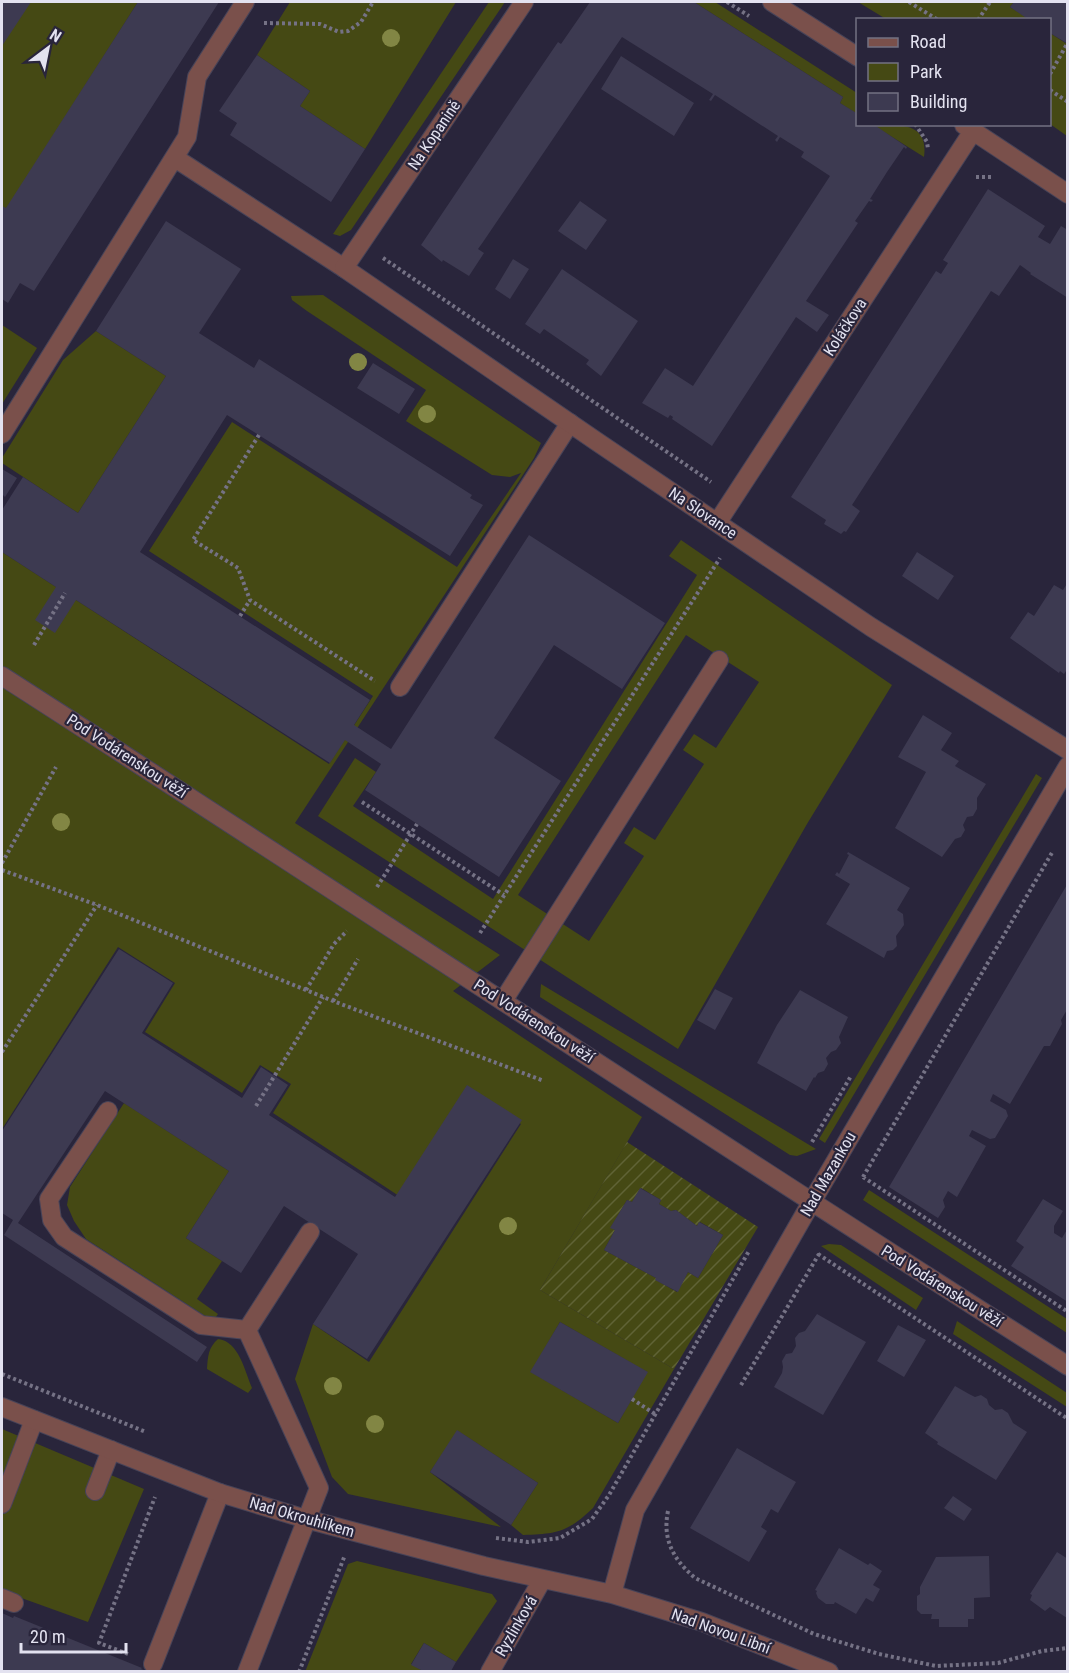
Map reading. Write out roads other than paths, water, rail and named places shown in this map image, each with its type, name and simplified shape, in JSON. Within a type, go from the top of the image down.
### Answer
[{"type":"street","points":[[2,434],[187,137],[197,77],[245,2]]},
{"type":"street","name":"Na Kopanině","points":[[344,268],[525,2]]},
{"type":"street","points":[[772,2],[856,56]]},
{"type":"street","points":[[968,128],[1068,194]]},
{"type":"street","name":"Koláčkova","points":[[717,523],[968,128]]},
{"type":"street","name":"Na Slovance","points":[[175,158],[344,268],[871,627],[1068,750]]},
{"type":"street","points":[[400,687],[570,423]]},
{"type":"street","points":[[503,1001],[719,660]]},
{"type":"street","name":"Pod Vodárenskou věží","points":[[2,676],[811,1203],[1068,1366]]},
{"type":"street","name":"Nad Mazankou","points":[[612,1594],[636,1510],[811,1203],[1068,766]]},
{"type":"street","points":[[108,1111],[49,1199],[52,1220],[64,1236],[201,1325],[247,1330]]},
{"type":"street","points":[[247,1330],[310,1232]]},
{"type":"street","points":[[247,1330],[319,1488],[247,1671]]},
{"type":"street","name":"Nad Okrouhlíkem","points":[[2,1407],[220,1493],[306,1519],[542,1580],[612,1594]]},
{"type":"street","points":[[2,1504],[34,1420]]},
{"type":"street","points":[[95,1491],[111,1450]]},
{"type":"street","points":[[153,1664],[220,1493]]},
{"type":"street","name":"Ryzlinková","points":[[490,1671],[542,1580]]},
{"type":"street","name":"Nad Novou Libní","points":[[612,1594],[702,1622],[829,1671]]}]
